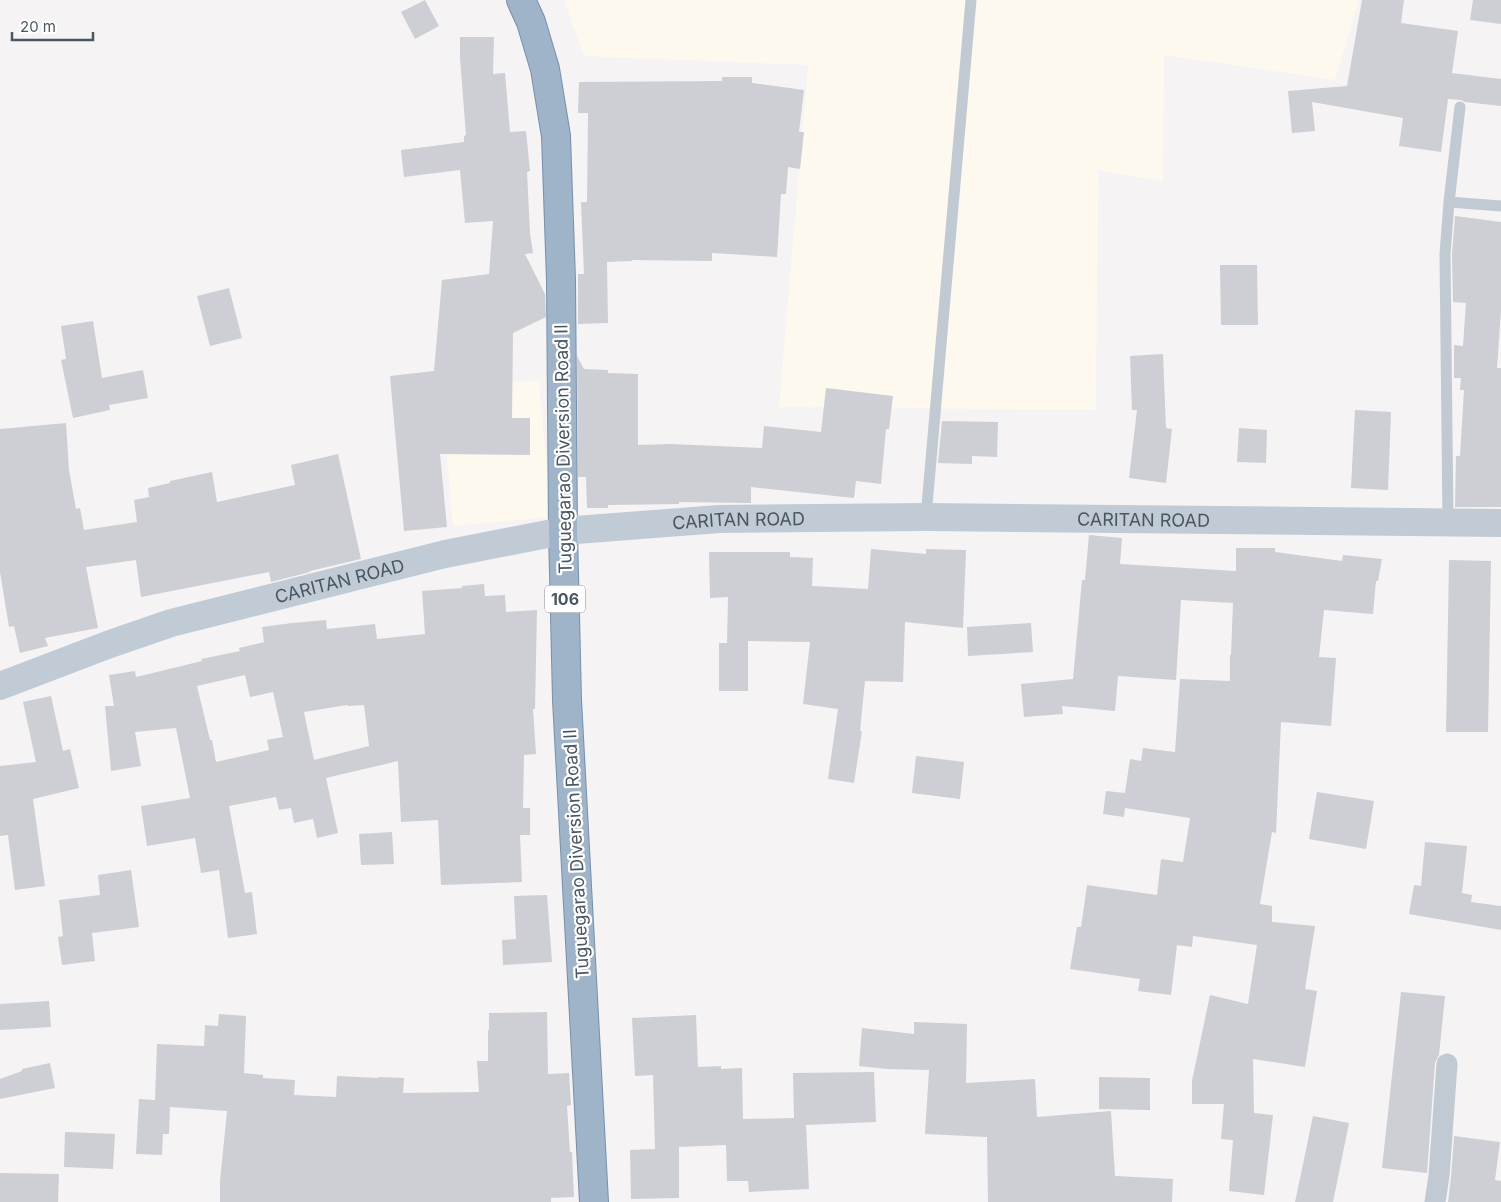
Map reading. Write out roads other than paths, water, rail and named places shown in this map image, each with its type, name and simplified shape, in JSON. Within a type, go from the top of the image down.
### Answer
[{"type":"highway","name":"Tuguegarao Diversion Road Ⅱ","points":[[522,0],[531,22],[545,69],[556,136],[561,280],[563,532],[567,700],[594,1202]]},
{"type":"main road","name":"CARITAN ROAD","points":[[0,686],[170,623],[445,554],[563,532],[719,519],[926,517],[1501,523]]},
{"type":"street","points":[[1435,1202],[1440,1176],[1447,1064]]},
{"type":"lane","points":[[926,517],[972,0]]},
{"type":"lane","points":[[1448,522],[1445,254],[1460,107]]},
{"type":"lane","points":[[1449,202],[1501,206]]}]
